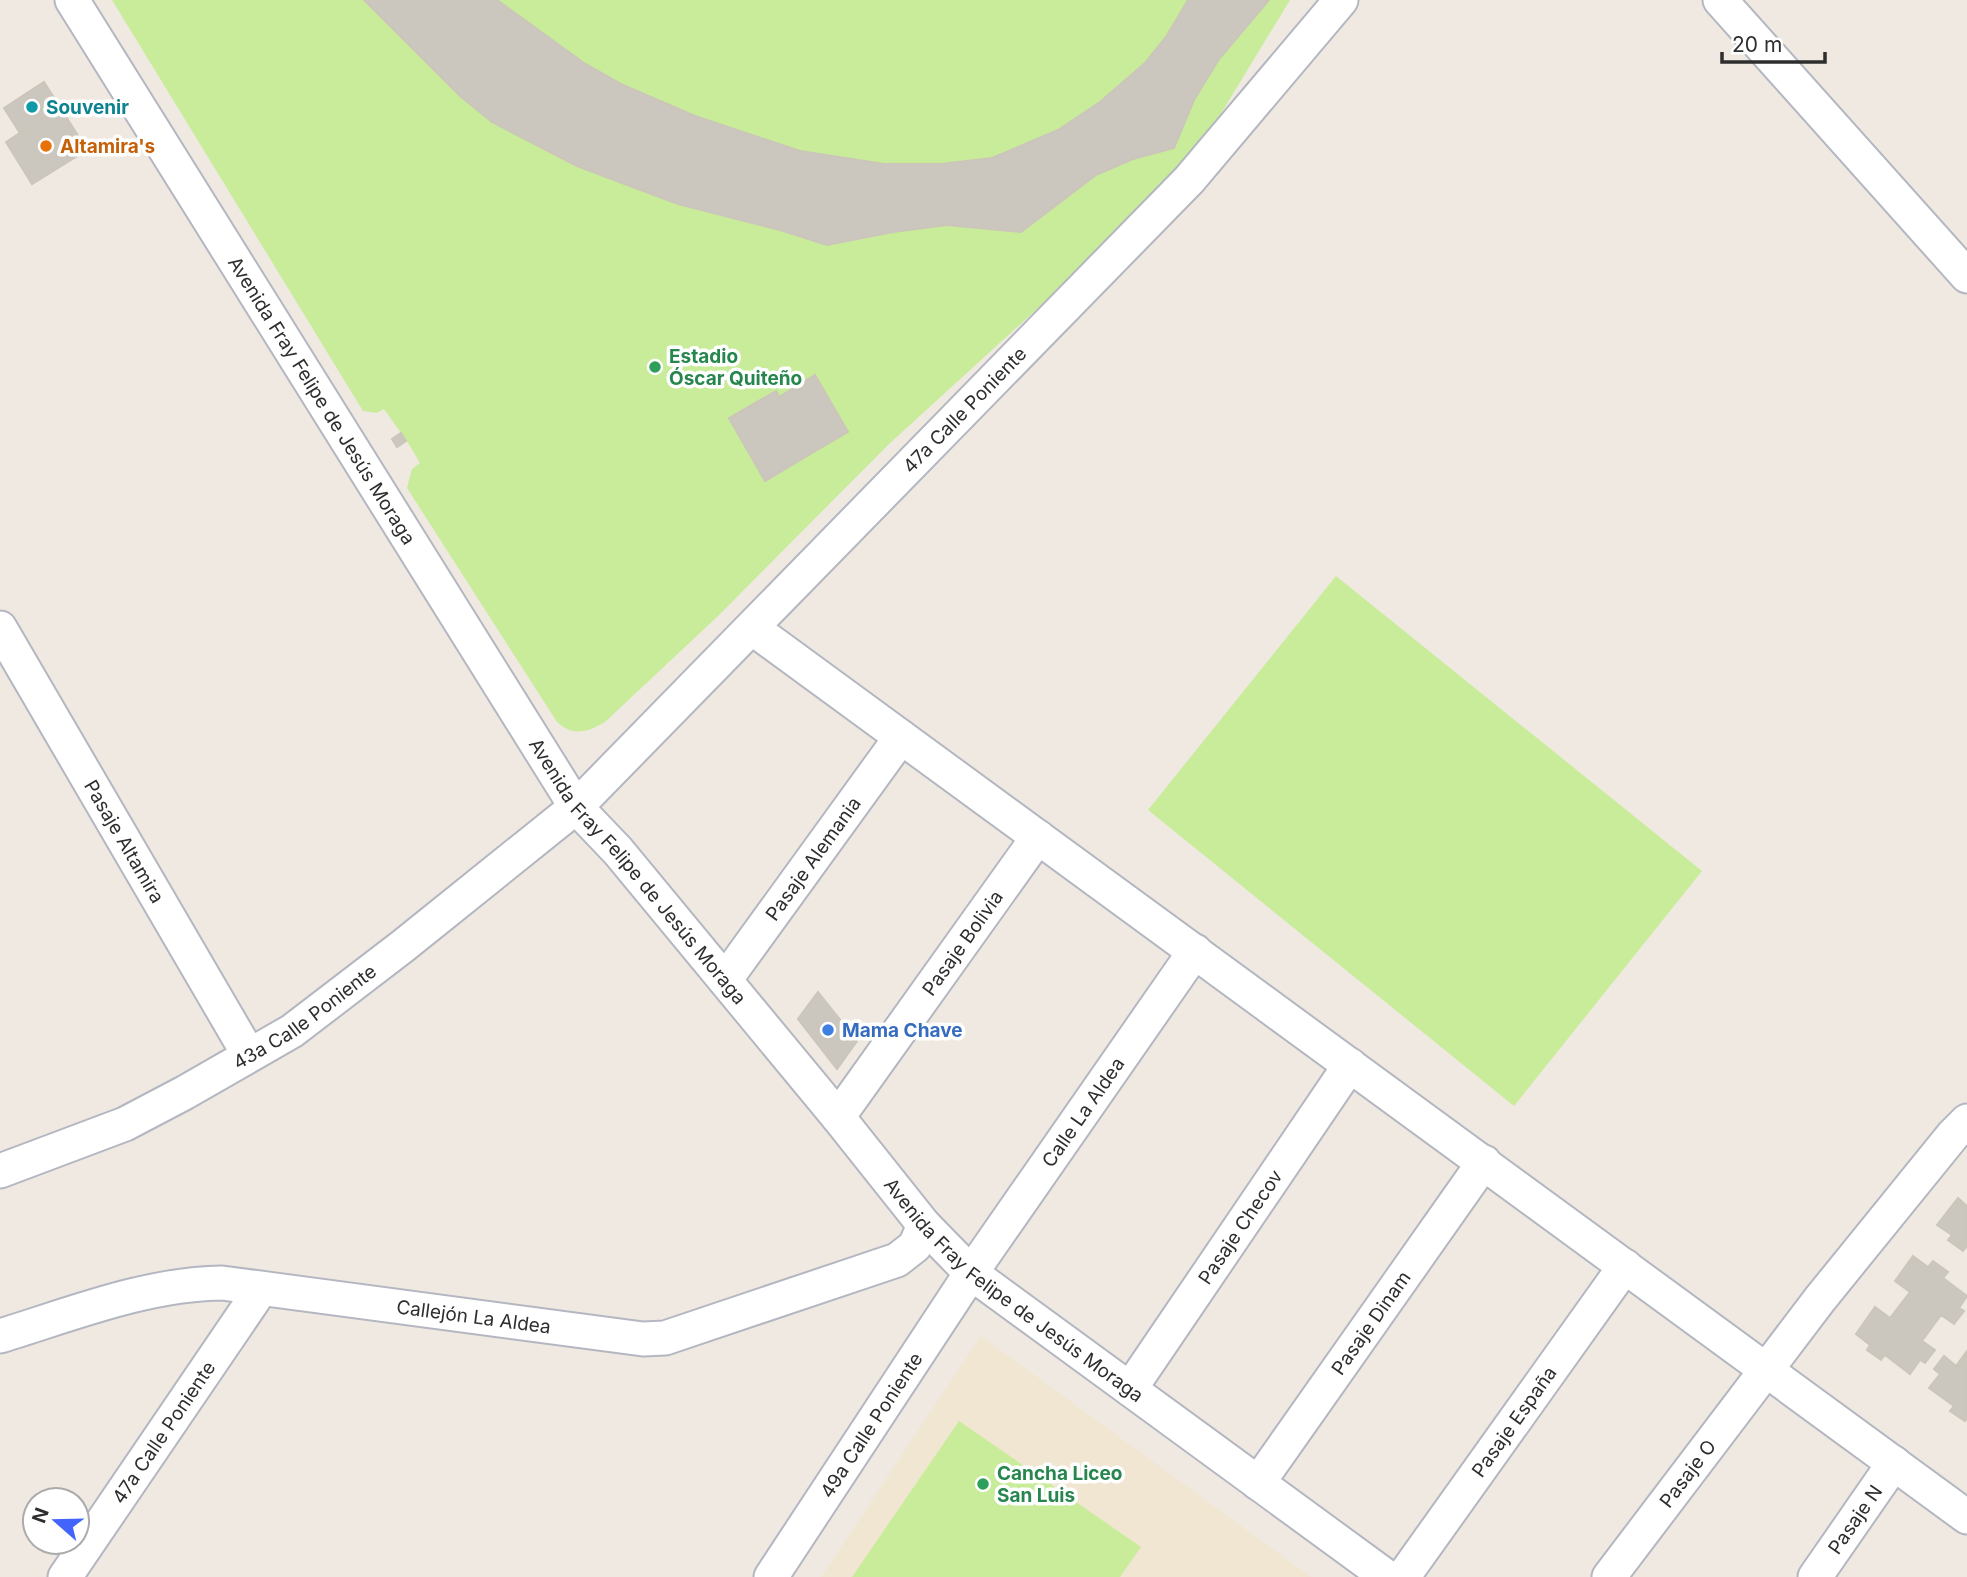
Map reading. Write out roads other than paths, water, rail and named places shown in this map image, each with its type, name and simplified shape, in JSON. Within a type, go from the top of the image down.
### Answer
[{"type":"street","name":"Avenida Fray Felipe de Jesús Moraga","points":[[72,0],[576,807],[618,851],[924,1225],[971,1273],[1387,1577]]},
{"type":"street","name":"47a Calle Poniente","points":[[576,807],[1189,180],[1340,0]]},
{"type":"street","points":[[1720,0],[1967,276]]},
{"type":"street","name":"Pasaje Altamira","points":[[0,628],[249,1055]]},
{"type":"street","points":[[752,628],[1967,1517]]},
{"type":"street","name":"Pasaje Alemania","points":[[725,980],[901,737]]},
{"type":"street","name":"43a Calle Poniente","points":[[0,1171],[125,1124],[292,1031],[576,807]]},
{"type":"street","name":"Pasaje Bolivia","points":[[838,1117],[1038,837]]},
{"type":"street","name":"Calle La Aldea","points":[[971,1273],[1195,951]]},
{"type":"street","name":"Pasaje Checov","points":[[1130,1389],[1350,1065]]},
{"type":"street","name":"Pasaje O","points":[[1609,1577],[1766,1369],[1861,1248],[1967,1121]]},
{"type":"street","name":"Pasaje Dinam","points":[[1258,1483],[1484,1162]]},
{"type":"street","name":"Callejón La Aldea","points":[[0,1336],[122,1298],[189,1283],[222,1283],[643,1339],[666,1338],[897,1260],[915,1246],[924,1225]]},
{"type":"street","name":"Pasaje España","points":[[1403,1577],[1625,1266]]},
{"type":"street","name":"49a Calle Poniente","points":[[771,1577],[971,1273]]},
{"type":"street","name":"47a Calle Poniente","points":[[65,1577],[261,1289]]},
{"type":"street","name":"Pasaje N","points":[[1815,1577],[1894,1463]]},
{"type":"place","name":"Souvenir","points":[[32,107]]},
{"type":"place","name":"Altamira's","points":[[46,146]]},
{"type":"place","name":"Estadio Óscar Quiteño","points":[[655,367]]},
{"type":"place","name":"Mama Chave","points":[[828,1030]]},
{"type":"place","name":"Cancha Liceo San Luis","points":[[983,1484]]}]
